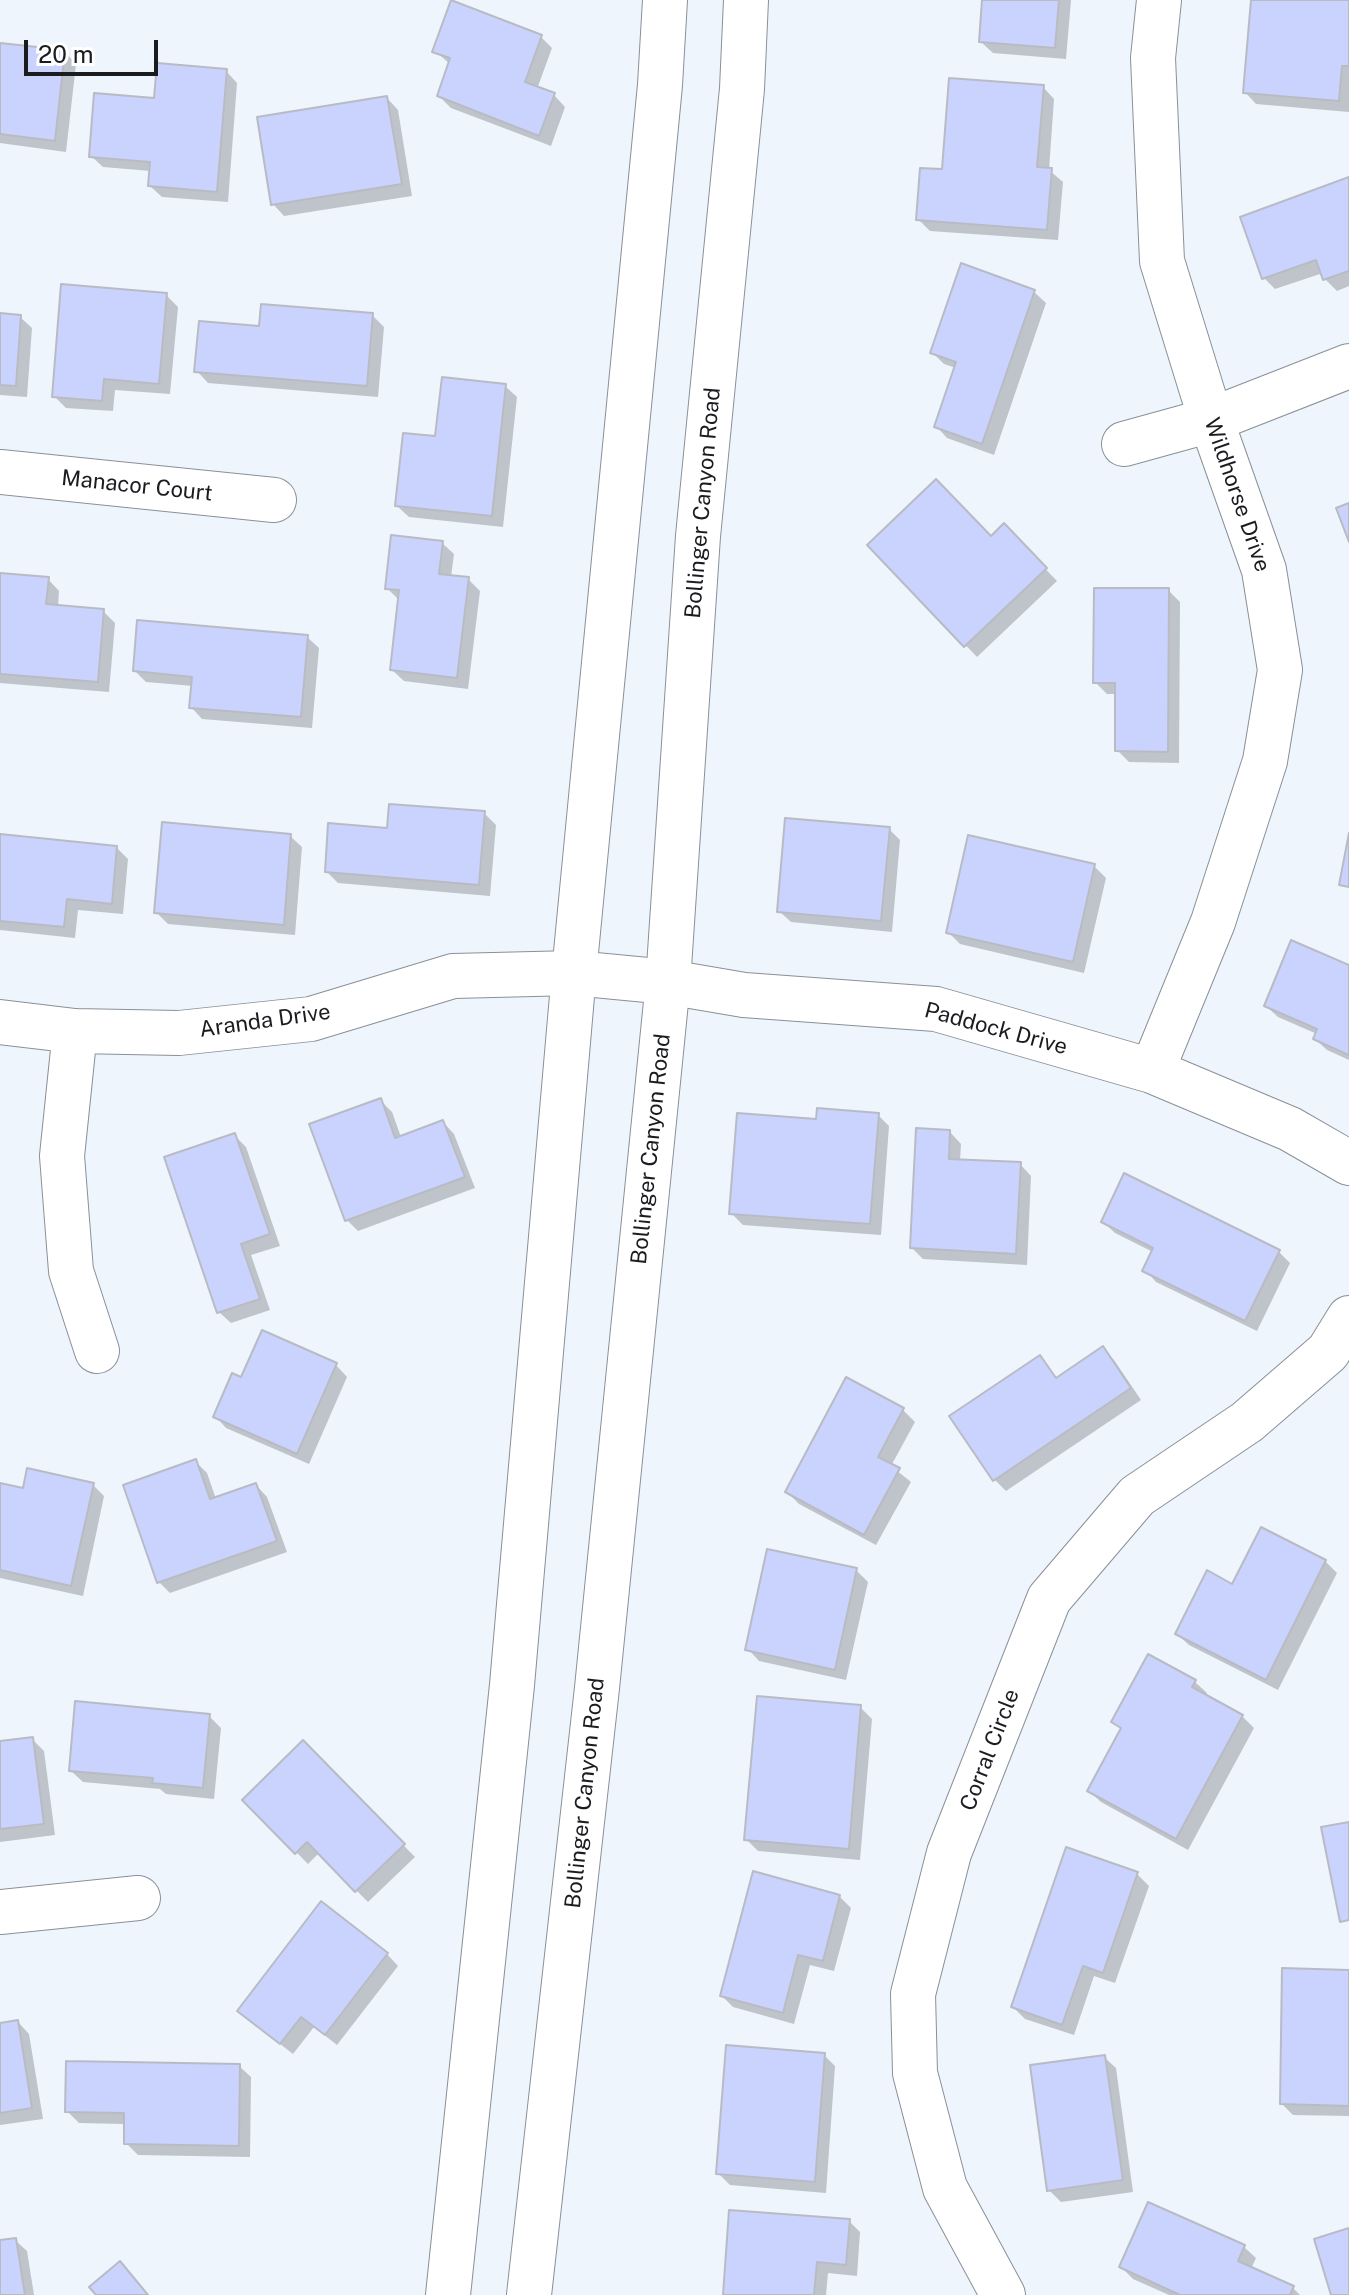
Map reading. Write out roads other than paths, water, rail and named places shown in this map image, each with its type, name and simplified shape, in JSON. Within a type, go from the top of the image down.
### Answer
[{"type":"street","points":[[448,2295],[512,1685],[574,973],[660,85],[665,0]]},
{"type":"street","name":"Bollinger Canyon Road","points":[[529,2295],[595,1703],[668,982],[698,536],[742,89],[746,0]]},
{"type":"street","name":"Wildhorse Drive","points":[[1152,1071],[1213,922],[1265,761],[1280,670],[1264,570],[1211,420],[1162,261],[1153,58],[1159,0]]},
{"type":"street","points":[[1124,444],[1211,420],[1349,366]]},
{"type":"street","name":"Manacor Court","points":[[0,472],[274,500]]},
{"type":"street","name":"Paddock Drive","points":[[574,973],[668,982],[744,995],[936,1009],[1152,1071],[1290,1129],[1349,1163]]},
{"type":"street","name":"Aranda Drive","points":[[0,1022],[75,1031],[179,1033],[311,1019],[453,976],[574,973]]},
{"type":"street","points":[[75,1031],[62,1156],[71,1271],[97,1351]]},
{"type":"street","name":"Corral Circle","points":[[1003,2295],[945,2188],[915,2073],[913,1994],[949,1853],[1049,1599],[1137,1496],[1247,1422],[1328,1352],[1349,1318]]},
{"type":"street","points":[[0,1912],[138,1898]]}]
